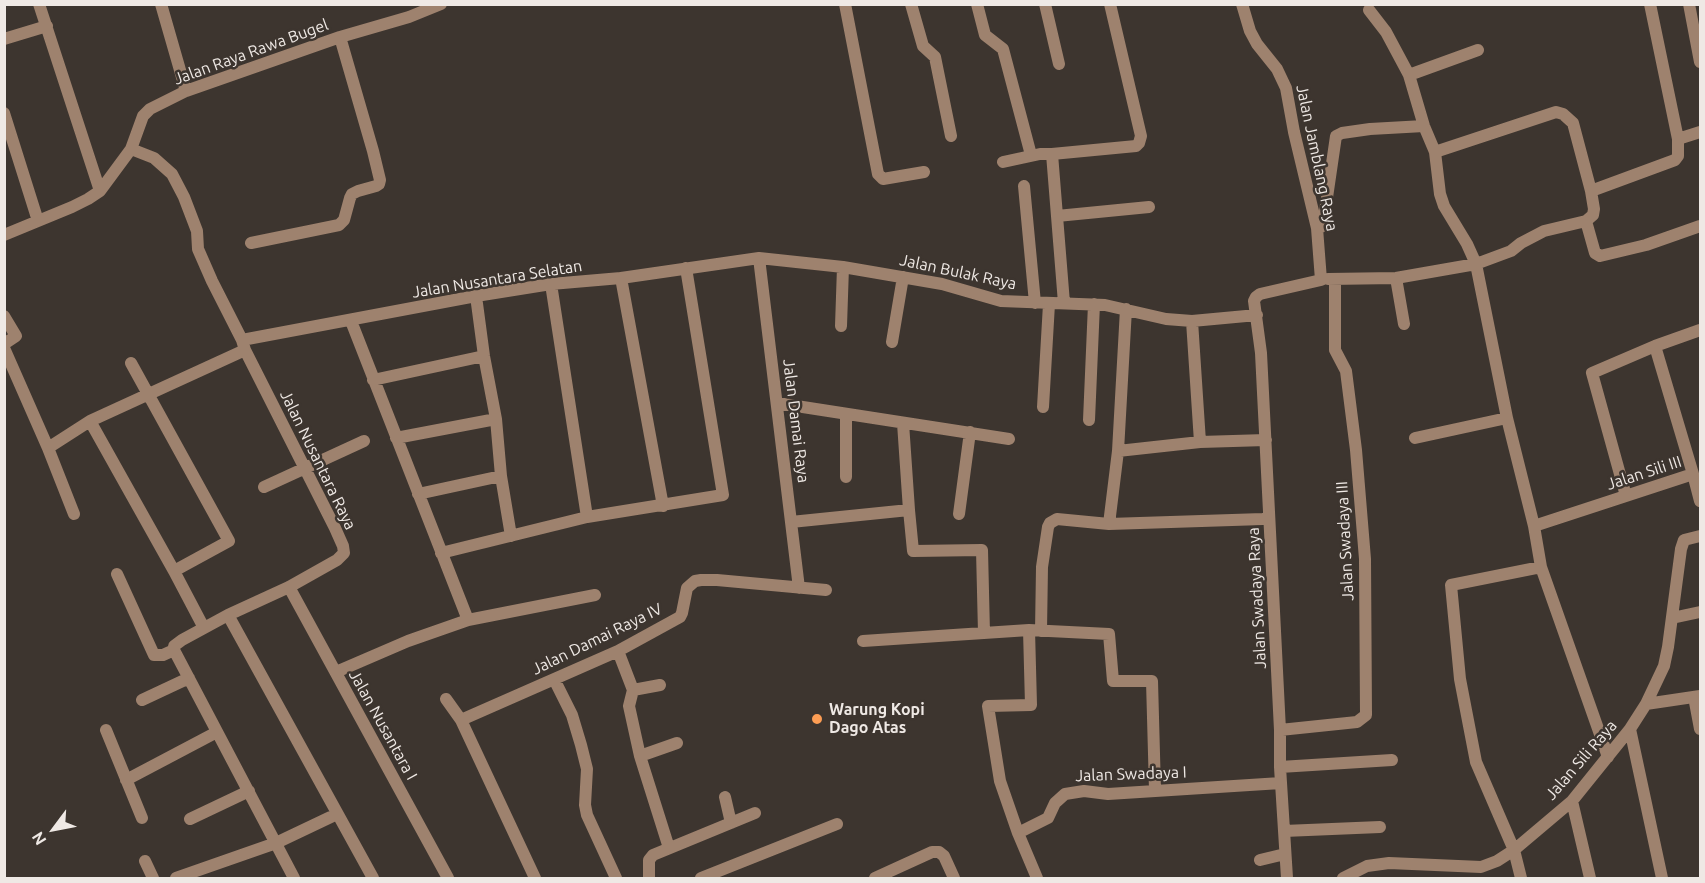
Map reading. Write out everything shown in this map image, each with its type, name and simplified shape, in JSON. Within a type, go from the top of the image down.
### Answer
[{"type":"street","points":[[4,236],[88,199],[100,191],[39,4]]},
{"type":"street","points":[[161,4],[186,91]]},
{"type":"street","name":"Jalan Raya Rawa Bugel","points":[[100,191],[131,148],[143,116],[150,109],[186,91],[407,11],[441,4]]},
{"type":"street","points":[[845,4],[878,174],[883,179],[924,172]]},
{"type":"street","points":[[911,4],[923,46],[935,57],[951,136]]},
{"type":"street","points":[[977,4],[985,35],[1003,49],[1031,155]]},
{"type":"street","points":[[1045,4],[1059,64]]},
{"type":"street","points":[[1003,162],[1031,155],[1136,146],[1139,143],[1142,136],[1110,4]]},
{"type":"street","name":"Jalan Jamblang Raya","points":[[1242,4],[1250,32],[1277,69],[1286,88],[1317,228],[1321,280]]},
{"type":"street","points":[[1591,191],[1675,160],[1678,156],[1678,139],[1650,4]]},
{"type":"street","points":[[1689,4],[1697,29],[1701,62]]},
{"type":"street","points":[[1369,10],[1386,32],[1409,75],[1424,126],[1435,152],[1440,194],[1444,206],[1476,264],[1507,418],[1534,526],[1541,567],[1608,757]]},
{"type":"street","points":[[4,39],[47,26]]},
{"type":"street","points":[[251,243],[339,225],[344,220],[352,194],[357,190],[379,184],[373,151],[340,37]]},
{"type":"street","points":[[1409,75],[1478,50]]},
{"type":"street","points":[[1257,315],[1254,301],[1260,294],[1321,280],[1396,278],[1476,264],[1511,251],[1544,231],[1586,221],[1593,215],[1591,191],[1573,123],[1563,114],[1556,112],[1435,152]]},
{"type":"street","points":[[4,113],[38,221]]},
{"type":"street","points":[[1317,228],[1323,225],[1336,136],[1370,129],[1424,126]]},
{"type":"street","points":[[1678,139],[1701,132]]},
{"type":"street","name":"Jalan Nusantara Raya","points":[[131,148],[154,158],[172,174],[184,196],[197,231],[198,249],[343,546],[344,554],[289,587],[204,628],[178,643],[174,646],[174,650]]},
{"type":"street","points":[[1052,154],[1064,303]]},
{"type":"street","points":[[1024,186],[1035,303]]},
{"type":"street","points":[[1057,216],[1149,207]]},
{"type":"street","points":[[1586,221],[1595,253],[1600,256],[1701,226]]},
{"type":"street","name":"Jalan Nusantara Selatan","points":[[48,448],[90,421],[148,395],[244,345],[298,329],[551,284],[621,278],[759,258]]},
{"type":"street","name":"Jalan Bulak Raya","points":[[759,258],[843,267],[903,277],[942,284],[1001,301],[1094,304],[1166,319],[1192,321],[1257,315]]},
{"type":"street","name":"Jalan Damai Raya","points":[[759,258],[799,588]]},
{"type":"street","points":[[841,326],[843,267]]},
{"type":"street","points":[[441,554],[587,517],[723,495],[686,268]]},
{"type":"street","points":[[892,342],[903,277]]},
{"type":"street","points":[[621,278],[663,506]]},
{"type":"street","points":[[1396,278],[1404,324]]},
{"type":"street","name":"Jalan Swadaya III","points":[[1280,730],[1357,722],[1366,715],[1364,548],[1356,450],[1346,371],[1335,350],[1335,279]]},
{"type":"street","points":[[551,284],[587,517]]},
{"type":"street","points":[[476,296],[496,419],[501,476],[511,536]]},
{"type":"street","points":[[1043,407],[1049,304]]},
{"type":"street","points":[[1089,420],[1094,304]]},
{"type":"street","points":[[1109,524],[1118,451],[1126,309]]},
{"type":"street","name":"Jalan Swadaya Raya","points":[[1257,315],[1266,440],[1287,879]]},
{"type":"street","points":[[4,316],[16,336],[4,346],[74,514]]},
{"type":"street","points":[[351,321],[468,620]]},
{"type":"street","points":[[1192,321],[1200,442]]},
{"type":"street","points":[[1626,496],[1592,373],[1655,346],[1701,330]]},
{"type":"street","name":"Jalan Sili III","points":[[1534,526],[1693,474],[1655,346]]},
{"type":"street","points":[[373,380],[484,356]]},
{"type":"street","points":[[131,363],[229,541],[174,571]]},
{"type":"street","points":[[777,403],[1010,439]]},
{"type":"street","points":[[846,414],[846,477]]},
{"type":"street","points":[[1415,438],[1507,418]]},
{"type":"street","points":[[396,438],[496,419]]},
{"type":"street","points":[[90,421],[204,628]]},
{"type":"street","points":[[903,423],[913,551],[982,550],[984,633]]},
{"type":"street","points":[[959,514],[970,432]]},
{"type":"street","points":[[1118,451],[1200,442],[1266,440]]},
{"type":"street","points":[[264,487],[364,441]]},
{"type":"street","points":[[1693,474],[1701,501]]},
{"type":"street","points":[[418,494],[501,476]]},
{"type":"street","points":[[791,522],[909,510]]},
{"type":"street","points":[[1037,879],[1000,781],[988,706],[1031,705],[1035,630],[1042,567],[1050,523],[1057,519],[1109,524],[1269,518]]},
{"type":"street","name":"Jalan Sili Raya","points":[[1344,879],[1367,866],[1379,863],[1468,873],[1497,861],[1514,850],[1572,801],[1630,729],[1646,704],[1664,666],[1681,549],[1684,540],[1701,536]]},
{"type":"street","points":[[1521,879],[1514,850],[1476,762],[1460,679],[1451,585],[1541,567]]},
{"type":"street","points":[[117,574],[154,655],[163,656],[174,650],[294,879]]},
{"type":"street","name":"Jalan Damai Raya IV","points":[[461,720],[618,651],[680,617],[687,588],[695,582],[717,580],[826,590]]},
{"type":"street","name":"Jalan Nusantara I","points":[[289,587],[448,879]]},
{"type":"street","points":[[336,672],[408,641],[468,620],[595,595]]},
{"type":"street","points":[[1672,618],[1701,612]]},
{"type":"street","points":[[228,615],[373,879]]},
{"type":"street","points":[[863,641],[1035,630],[1109,634],[1113,681],[1152,681],[1155,790]]},
{"type":"street","points":[[618,651],[633,690],[629,706],[640,756],[669,848]]},
{"type":"street","points":[[142,700],[189,678]]},
{"type":"street","points":[[554,679],[572,715],[581,745],[586,769],[585,806],[587,815],[616,879]]},
{"type":"street","points":[[633,690],[660,685]]},
{"type":"street","points":[[1646,704],[1697,696],[1701,729]]},
{"type":"street","points":[[446,699],[461,720],[535,879]]},
{"type":"street","points":[[1630,729],[1662,879]]},
{"type":"street","points":[[106,730],[142,818]]},
{"type":"street","points":[[126,780],[217,732]]},
{"type":"street","points":[[640,756],[677,743]]},
{"type":"street","points":[[1280,767],[1392,760]]},
{"type":"street","name":"Jalan Swadaya I","points":[[1018,833],[1048,818],[1055,803],[1065,794],[1084,791],[1108,794],[1281,783]]},
{"type":"street","points":[[190,819],[249,791]]},
{"type":"street","points":[[725,797],[731,823]]},
{"type":"street","points":[[1572,801],[1590,879]]},
{"type":"street","points":[[649,879],[649,860],[653,855],[755,813]]},
{"type":"street","points":[[176,879],[276,843],[337,814]]},
{"type":"street","points":[[701,879],[837,824]]},
{"type":"street","points":[[1284,831],[1380,827]]},
{"type":"street","points":[[875,879],[932,852],[939,852],[944,856],[954,879]]},
{"type":"street","points":[[1260,860],[1286,854]]},
{"type":"street","points":[[145,861],[153,879]]},
{"type":"place","name":"Warung Kopi Dago Atas","points":[[817,719]]}]
